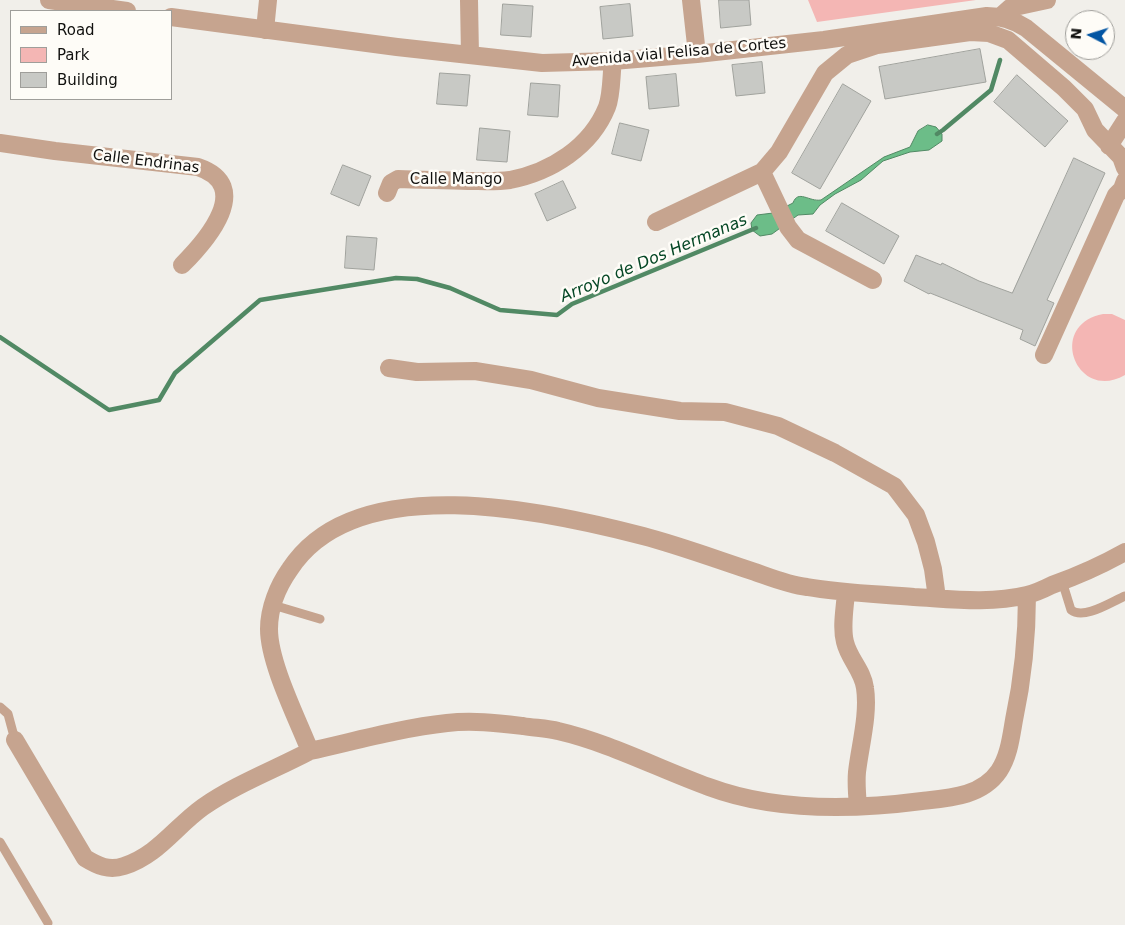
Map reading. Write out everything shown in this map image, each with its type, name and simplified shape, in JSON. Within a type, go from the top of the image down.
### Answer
[{"type":"street","points":[[49,0],[120,10]]},
{"type":"street","points":[[265,30],[268,0]]},
{"type":"street","points":[[469,0],[470,55]]},
{"type":"street","points":[[691,0],[698,54]]},
{"type":"street","points":[[1001,16],[1010,8],[1047,0]]},
{"type":"street","name":"Avenida vial Felisa de Cortes","points":[[172,17],[542,63],[613,61],[698,54],[824,40],[987,16],[1001,16],[1026,28],[1125,109]]},
{"type":"street","points":[[656,222],[762,172],[779,152],[824,73],[848,55],[877,45],[970,32],[989,33],[1008,40],[1064,88],[1085,109],[1095,130],[1117,133],[1125,168]]},
{"type":"street","name":"Calle Mango","points":[[387,193],[391,183],[398,179],[509,180],[534,174],[555,165],[588,138],[600,121],[608,105],[613,61]]},
{"type":"street","name":"Calle Endrinas","points":[[0,143],[198,167],[213,173],[224,191],[224,204],[220,217],[198,249],[182,265]]},
{"type":"street","points":[[762,172],[788,227],[798,240],[873,280]]},
{"type":"street","points":[[1044,355],[1116,195],[1122,189],[1125,181]]},
{"type":"street","points":[[390,368],[417,372],[475,371],[531,380],[598,398],[680,411],[725,412],[778,426],[835,453],[894,486],[916,515],[933,569],[937,598]]},
{"type":"street","points":[[310,751],[272,654],[269,628],[273,605],[281,582],[297,558],[320,537],[338,525],[390,510],[415,506],[471,504],[524,510],[644,536],[804,587],[957,600],[980,600],[1027,595],[1125,552]]},
{"type":"street","points":[[846,592],[845,643],[850,656],[861,673],[865,686],[866,701],[856,774],[858,806]]},
{"type":"street","points":[[15,740],[85,858],[97,866],[110,869],[123,867],[153,852],[201,809],[230,790],[310,751],[400,731],[448,723],[478,722],[557,730],[625,754],[711,788],[743,797],[781,804],[820,807],[858,806],[898,804],[953,797],[972,793],[988,782],[999,771],[1008,748],[1023,677],[1027,631],[1027,595]]},
{"type":"lane","points":[[1062,581],[1071,610],[1078,614],[1086,613],[1125,596]]},
{"type":"lane","points":[[273,605],[320,619]]},
{"type":"lane","points":[[0,706],[8,714],[15,740]]},
{"type":"lane","points":[[0,842],[48,923]]},
{"type":"green space","points":[[808,0],[976,0],[817,22]]},
{"type":"green space","points":[[1103,314],[1112,314],[1125,320],[1125,375],[1108,381],[1093,379],[1082,371],[1075,359],[1072,346],[1076,332],[1086,321]]},
{"type":"shaded area","points":[[928,125],[936,127],[942,134],[942,141],[929,150],[910,152],[883,161],[861,180],[835,194],[820,205],[813,214],[798,215],[772,234],[760,236],[752,230],[751,223],[757,215],[773,213],[793,203],[795,199],[801,196],[821,200],[884,157],[910,147],[918,131]]},
{"type":"building","points":[[719,0],[749,0],[751,25],[721,28]]},
{"type":"building","points":[[503,4],[533,6],[531,37],[501,35]]},
{"type":"building","points":[[630,4],[633,36],[603,39],[600,7]]},
{"type":"building","points":[[980,49],[986,82],[885,99],[879,67]]},
{"type":"building","points":[[762,62],[765,93],[736,96],[732,65]]},
{"type":"building","points":[[440,73],[470,75],[467,106],[437,104]]},
{"type":"building","points":[[676,74],[679,106],[649,109],[646,77]]},
{"type":"building","points":[[1017,75],[1068,121],[1045,147],[994,102]]},
{"type":"building","points":[[531,83],[560,85],[558,117],[528,115]]},
{"type":"building","points":[[843,84],[871,101],[820,189],[792,173]]},
{"type":"building","points":[[620,123],[649,130],[641,161],[612,154]]},
{"type":"building","points":[[480,128],[510,131],[507,162],[477,160]]},
{"type":"building","points":[[1074,158],[1105,173],[1047,300],[1054,303],[1035,346],[1020,339],[1023,330],[929,294],[904,281],[916,255],[941,265],[942,263],[979,281],[1012,293]]},
{"type":"building","points":[[343,165],[371,176],[359,206],[331,194]]},
{"type":"building","points":[[563,181],[576,208],[547,221],[535,194]]},
{"type":"building","points":[[842,203],[899,236],[884,264],[826,231]]},
{"type":"building","points":[[347,236],[377,238],[374,270],[345,268]]},
{"type":"waterway","name":"Arroyo de Dos Hermanas","points":[[937,134],[991,90],[1000,60]]},
{"type":"waterway","name":"Arroyo de Dos Hermanas","points":[[0,337],[109,410],[159,400],[175,373],[260,300],[396,278],[417,279],[450,288],[500,310],[557,315],[572,304],[756,228]]}]
